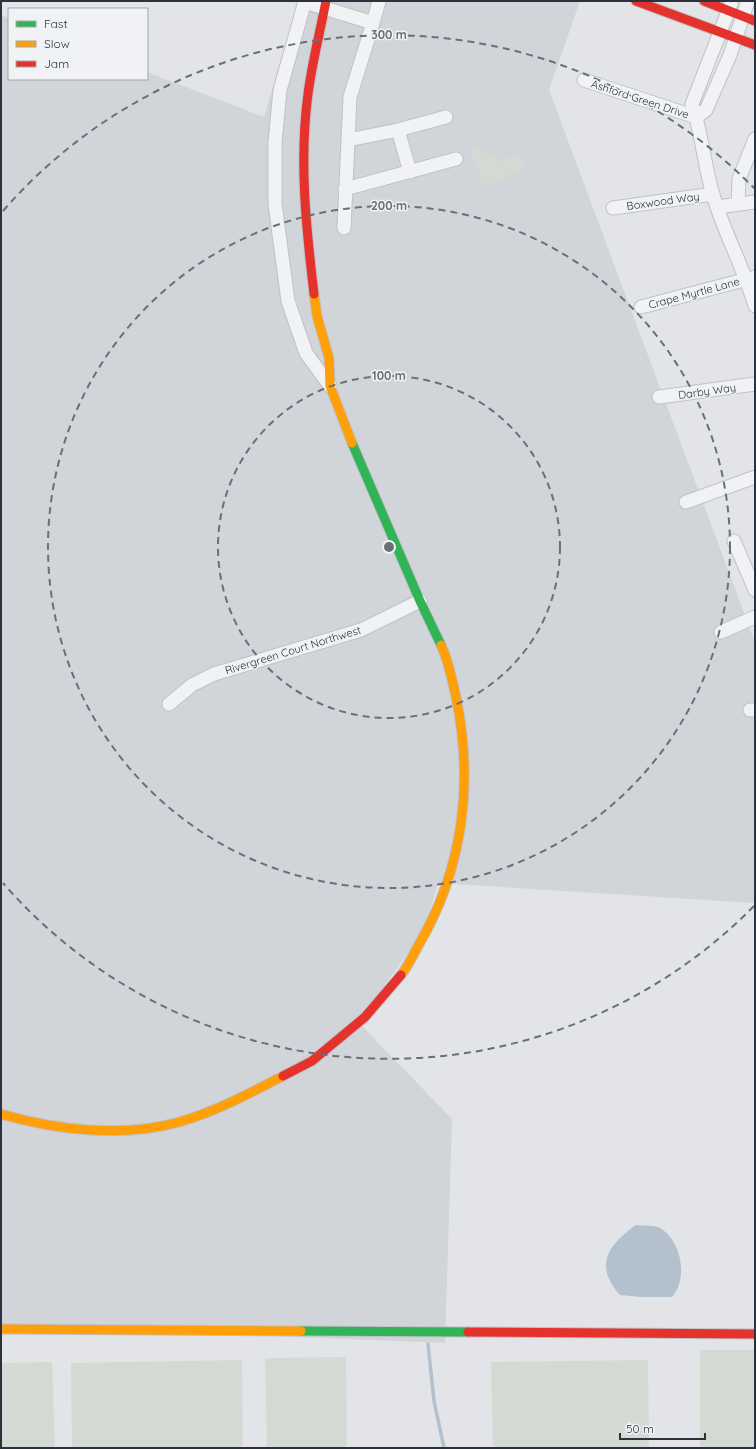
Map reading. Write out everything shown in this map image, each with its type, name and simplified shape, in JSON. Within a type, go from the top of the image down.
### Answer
[{"type":"main road","points":[[636,1],[755,44]]},
{"type":"main road","points":[[704,1],[730,6],[742,17],[755,21]]},
{"type":"main road","points":[[1,1114],[25,1121],[76,1130],[130,1130],[179,1122],[241,1098],[312,1061],[365,1017],[403,972],[427,931],[445,888],[459,842],[464,785],[462,726],[448,660],[420,601],[344,424],[330,386],[328,358],[317,316],[305,200],[304,158],[308,101],[325,5]]},
{"type":"main road","points":[[1,1329],[755,1334]]},
{"type":"street","points":[[344,228],[350,97],[379,1]]},
{"type":"street","points":[[696,117],[706,110],[736,38],[748,1]]},
{"type":"street","points":[[330,386],[306,353],[288,301],[275,204],[276,144],[280,90],[305,2],[325,5],[373,23]]},
{"type":"street","points":[[730,6],[719,30],[692,104],[717,208],[751,278],[755,306]]},
{"type":"street","name":"Ashford Green Drive","points":[[584,80],[696,117]]},
{"type":"street","points":[[348,140],[398,130],[446,117]]},
{"type":"street","points":[[398,130],[410,172]]},
{"type":"street","points":[[738,204],[739,179],[755,139]]},
{"type":"street","points":[[346,189],[456,160]]},
{"type":"street","name":"Boxwood Way","points":[[613,208],[713,194]]},
{"type":"street","points":[[717,208],[755,202]]},
{"type":"street","name":"Crape Myrtle Lane","points":[[641,308],[751,278]]},
{"type":"street","name":"Darby Way","points":[[659,398],[755,384]]},
{"type":"street","points":[[686,502],[755,477]]},
{"type":"street","points":[[734,541],[755,590]]},
{"type":"street","name":"Rivergreen Court Northwest","points":[[169,704],[192,685],[214,674],[361,630],[420,601]]},
{"type":"street","points":[[721,632],[755,617]]},
{"type":"shaded area","points":[[298,1],[580,1],[549,90],[755,642],[755,903],[438,883],[424,931],[358,1022],[452,1119],[445,1343],[1,1325],[1,15],[8,18],[8,80],[148,80],[148,72],[264,117]]},
{"type":"shaded area","points":[[478,147],[499,161],[516,155],[524,162],[522,171],[488,186],[479,178],[480,169],[474,166],[470,152]]},
{"type":"shaded area","points":[[700,1350],[755,1350],[755,1448],[700,1448]]},
{"type":"shaded area","points":[[346,1357],[347,1448],[267,1448],[265,1358]]},
{"type":"shaded area","points":[[242,1360],[243,1448],[72,1448],[71,1363]]},
{"type":"shaded area","points":[[648,1360],[649,1448],[493,1448],[491,1362]]},
{"type":"shaded area","points":[[52,1362],[55,1448],[1,1448],[1,1363]]},
{"type":"water","points":[[636,1225],[658,1227],[666,1232],[677,1249],[681,1269],[680,1280],[672,1297],[620,1295],[607,1274],[606,1265],[612,1248],[626,1232]]},
{"type":"waterway","points":[[428,1344],[434,1401],[444,1448]]},
{"type":"traffic: fast","points":[[352,443],[420,601],[441,645]]},
{"type":"traffic: fast","points":[[301,1331],[468,1332]]},
{"type":"traffic: slow","points":[[314,294],[317,316],[329,358],[330,386],[352,443]]},
{"type":"traffic: slow","points":[[401,975],[433,917],[455,856],[461,825],[464,794],[464,762],[461,729],[452,677],[441,645]]},
{"type":"traffic: slow","points":[[1,1114],[22,1120],[67,1128],[113,1131],[136,1130],[179,1122],[206,1113],[232,1102],[283,1076]]},
{"type":"traffic: slow","points":[[1,1329],[301,1331]]},
{"type":"traffic: jam","points":[[314,294],[306,219],[304,169],[305,119],[314,59],[326,1]]},
{"type":"traffic: jam","points":[[636,1],[755,45]]},
{"type":"traffic: jam","points":[[704,1],[755,21]]},
{"type":"traffic: jam","points":[[283,1076],[312,1061],[365,1017],[401,975]]},
{"type":"traffic: jam","points":[[468,1332],[755,1334]]}]
